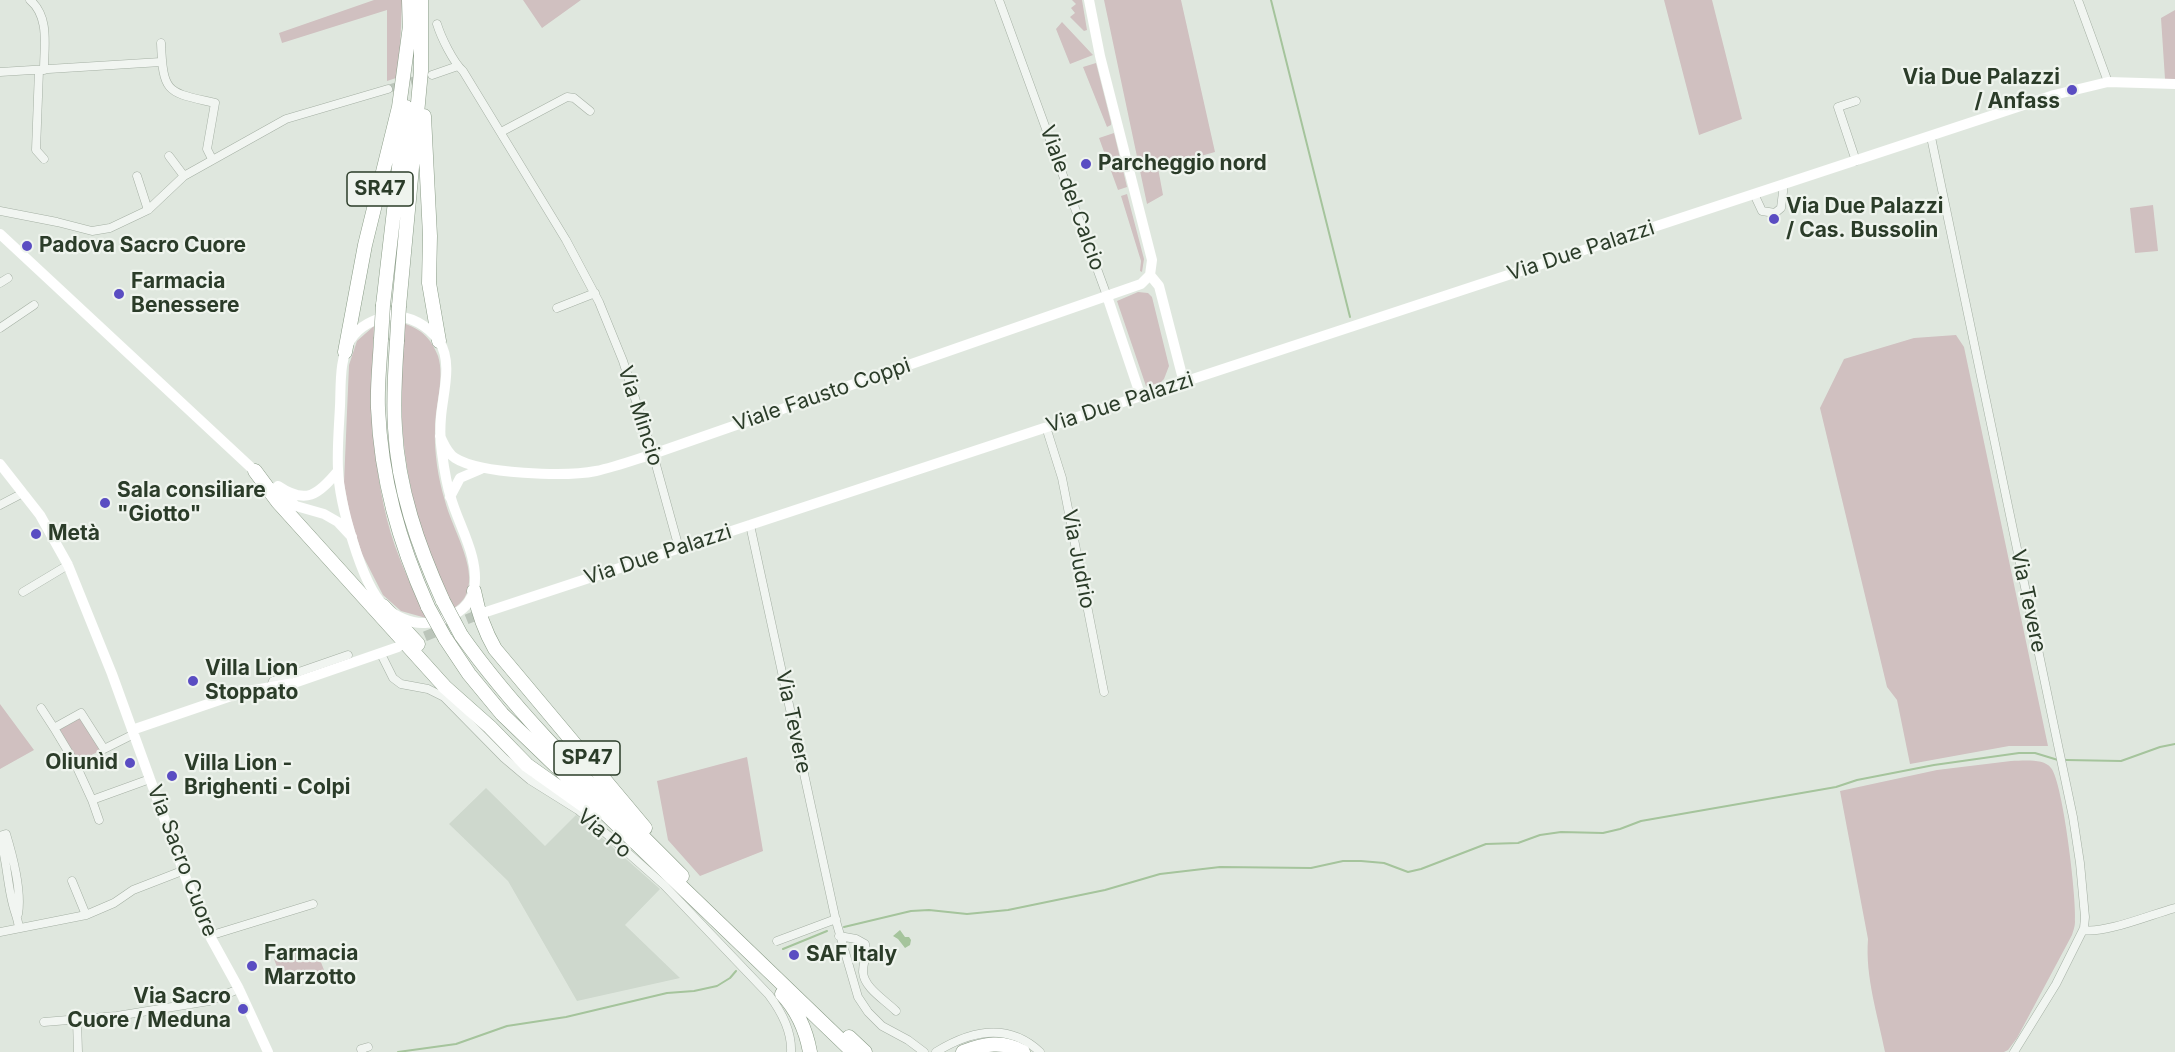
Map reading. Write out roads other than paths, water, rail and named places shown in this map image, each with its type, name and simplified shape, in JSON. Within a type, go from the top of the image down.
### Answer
[{"type":"highway","name":"SR47","points":[[410,0],[408,88],[383,305],[378,407],[384,473],[396,528],[428,607]]},
{"type":"highway","name":"SR47","points":[[421,0],[426,73],[424,98],[428,178],[429,283],[439,341]]},
{"type":"highway","name":"SR47","points":[[345,352],[365,245],[399,107],[410,26]]},
{"type":"highway","name":"SR47","points":[[426,73],[399,306],[394,410],[400,472],[415,531],[443,601]]},
{"type":"highway","name":"SP47","points":[[255,471],[278,502],[366,602],[445,687],[490,727]]},
{"type":"highway","name":"SP47","points":[[474,591],[485,633],[495,649],[690,883]]},
{"type":"highway","name":"SP47","points":[[443,601],[460,634],[514,704],[553,746],[690,883],[865,1052]]},
{"type":"highway","name":"SP47","points":[[383,606],[526,765],[579,801],[656,863]]},
{"type":"highway","name":"SP47","points":[[428,607],[469,674],[502,714],[656,863]]},
{"type":"highway","name":"Via Po","points":[[656,863],[853,1052]]},
{"type":"highway","points":[[719,923],[794,1008],[804,1028],[810,1052]]},
{"type":"highway","points":[[963,1052],[980,1046],[997,1044],[1011,1046],[1023,1052]]},
{"type":"street","points":[[30,0],[40,12],[43,22],[36,150],[44,159]]},
{"type":"street","name":"Viale del Calcio","points":[[999,0],[1107,296],[1141,397]]},
{"type":"street","points":[[1089,0],[1100,56],[1152,260],[1150,275],[1159,286],[1184,383]]},
{"type":"street","points":[[2078,0],[2108,81]]},
{"type":"street","name":"Via Mincio","points":[[437,24],[458,66],[501,132],[595,293],[623,361],[653,454],[677,541]]},
{"type":"street","points":[[161,43],[161,62],[166,81],[172,90],[177,94],[215,103],[207,149],[212,159]]},
{"type":"street","points":[[0,72],[161,62]]},
{"type":"street","points":[[426,73],[458,66]]},
{"type":"street","name":"Via Due Palazzi","points":[[486,612],[2054,95],[2108,81],[2175,84]]},
{"type":"street","points":[[0,211],[92,231],[110,228],[148,210],[184,176],[286,119],[388,89]]},
{"type":"street","points":[[501,132],[567,97],[574,98],[590,111]]},
{"type":"street","points":[[1856,101],[1838,106],[1856,161]]},
{"type":"street","name":"Via Tevere","points":[[1931,137],[2073,817],[2083,886],[2084,930],[2056,984],[2014,1052]]},
{"type":"street","points":[[169,156],[184,176]]},
{"type":"street","points":[[137,176],[148,210]]},
{"type":"street","points":[[1754,194],[1762,211],[1775,213],[1781,208],[1784,184]]},
{"type":"street","points":[[0,234],[270,487],[288,501],[324,514],[338,522],[352,537]]},
{"type":"street","name":"Viale Fausto Coppi","points":[[440,436],[447,451],[453,457],[471,466],[549,474],[595,471],[653,454],[1136,287],[1150,275]]},
{"type":"street","points":[[0,283],[8,278]]},
{"type":"street","points":[[557,308],[595,293]]},
{"type":"street","points":[[0,327],[34,305]]},
{"type":"street","name":"SR47","points":[[383,606],[364,571],[352,537],[338,471],[341,377],[345,352],[352,338],[361,328],[388,315],[405,316],[423,325],[439,341],[444,352],[446,364],[440,436],[442,454],[450,497],[472,561],[474,591]]},
{"type":"street","name":"Via Judrio","points":[[1046,427],[1062,478],[1104,692]]},
{"type":"street","name":"Via Sacro Cuore","points":[[0,464],[40,515],[68,565],[91,619],[182,871],[209,936],[239,989],[268,1052]]},
{"type":"street","points":[[450,497],[460,478],[485,468]]},
{"type":"street","points":[[255,471],[294,496],[304,497],[314,495],[338,471]]},
{"type":"street","points":[[0,505],[23,493]]},
{"type":"street","name":"Via Tevere","points":[[750,525],[839,936],[858,997],[868,1012],[882,1026],[924,1052]]},
{"type":"street","points":[[23,592],[68,565]]},
{"type":"street","points":[[383,606],[410,622],[426,623],[444,619],[459,612],[469,603],[474,591]]},
{"type":"street","points":[[54,728],[81,713],[104,749],[133,732],[243,692],[294,682],[398,647]]},
{"type":"street","name":"Via Po","points":[[381,654],[393,678],[401,684],[428,689],[444,697],[504,758],[530,780],[578,810],[664,885],[769,994],[786,1024],[791,1052]]},
{"type":"street","points":[[271,686],[273,681],[348,655]]},
{"type":"street","points":[[41,708],[75,763],[99,820]]},
{"type":"street","points":[[92,800],[150,779]]},
{"type":"street","points":[[0,837],[6,834],[12,852],[20,904],[17,915],[19,928]]},
{"type":"street","points":[[0,932],[86,915],[114,903],[133,890],[182,871]]},
{"type":"street","points":[[72,881],[86,915]]},
{"type":"street","points":[[209,936],[313,904]]},
{"type":"street","points":[[2084,930],[2094,931],[2175,908]]},
{"type":"street","points":[[777,942],[836,919]]},
{"type":"street","points":[[839,936],[856,939],[865,944],[867,953],[863,975],[866,984],[896,1011]]},
{"type":"street","points":[[44,1022],[77,1020],[209,1002],[239,989]]},
{"type":"street","points":[[77,1020],[78,1052]]},
{"type":"street","points":[[826,1025],[845,1052]]},
{"type":"street","points":[[936,1052],[959,1040],[984,1032],[995,1032],[1015,1035],[1040,1052]]},
{"type":"waterway","points":[[1271,0],[1350,317]]},
{"type":"waterway","points":[[2066,760],[2121,761],[2175,744]]},
{"type":"waterway","points":[[844,927],[911,911],[929,910],[967,914],[1008,910],[1105,890],[1160,874],[1220,867],[1311,868],[1343,861],[1361,861],[1384,863],[1408,872],[1486,844],[1518,843],[1540,835],[1561,832],[1603,833],[1641,821],[1836,787],[1857,780],[1934,765],[2019,753],[2035,753],[2058,760]]},
{"type":"waterway","points":[[783,949],[827,931]]},
{"type":"waterway","points":[[398,1052],[456,1044],[507,1026],[566,1017],[667,993],[717,986],[736,971]]},
{"type":"tunnel","points":[[388,89],[422,78]]},
{"type":"tunnel","points":[[411,642],[485,612]]},
{"type":"place","name":"Via Due Palazzi / Anfass","points":[[2072,90]]},
{"type":"place","name":"Parcheggio nord","points":[[1086,164]]},
{"type":"place","name":"Via Due Palazzi / Cas. Bussolin","points":[[1774,219]]},
{"type":"place","name":"Padova Sacro Cuore","points":[[27,246]]},
{"type":"place","name":"Farmacia Benessere","points":[[119,294]]},
{"type":"place","name":"Sala consiliare \"Giotto\"","points":[[105,503]]},
{"type":"place","name":"Metà","points":[[36,534]]},
{"type":"place","name":"Villa Lion Stoppato","points":[[193,681]]},
{"type":"place","name":"Oliunìd","points":[[130,763]]},
{"type":"place","name":"Villa Lion - Brighenti - Colpi","points":[[172,776]]},
{"type":"place","name":"SAF Italy","points":[[794,955]]},
{"type":"place","name":"Farmacia Marzotto","points":[[252,966]]},
{"type":"place","name":"Via Sacro Cuore / Meduna","points":[[243,1009]]}]
